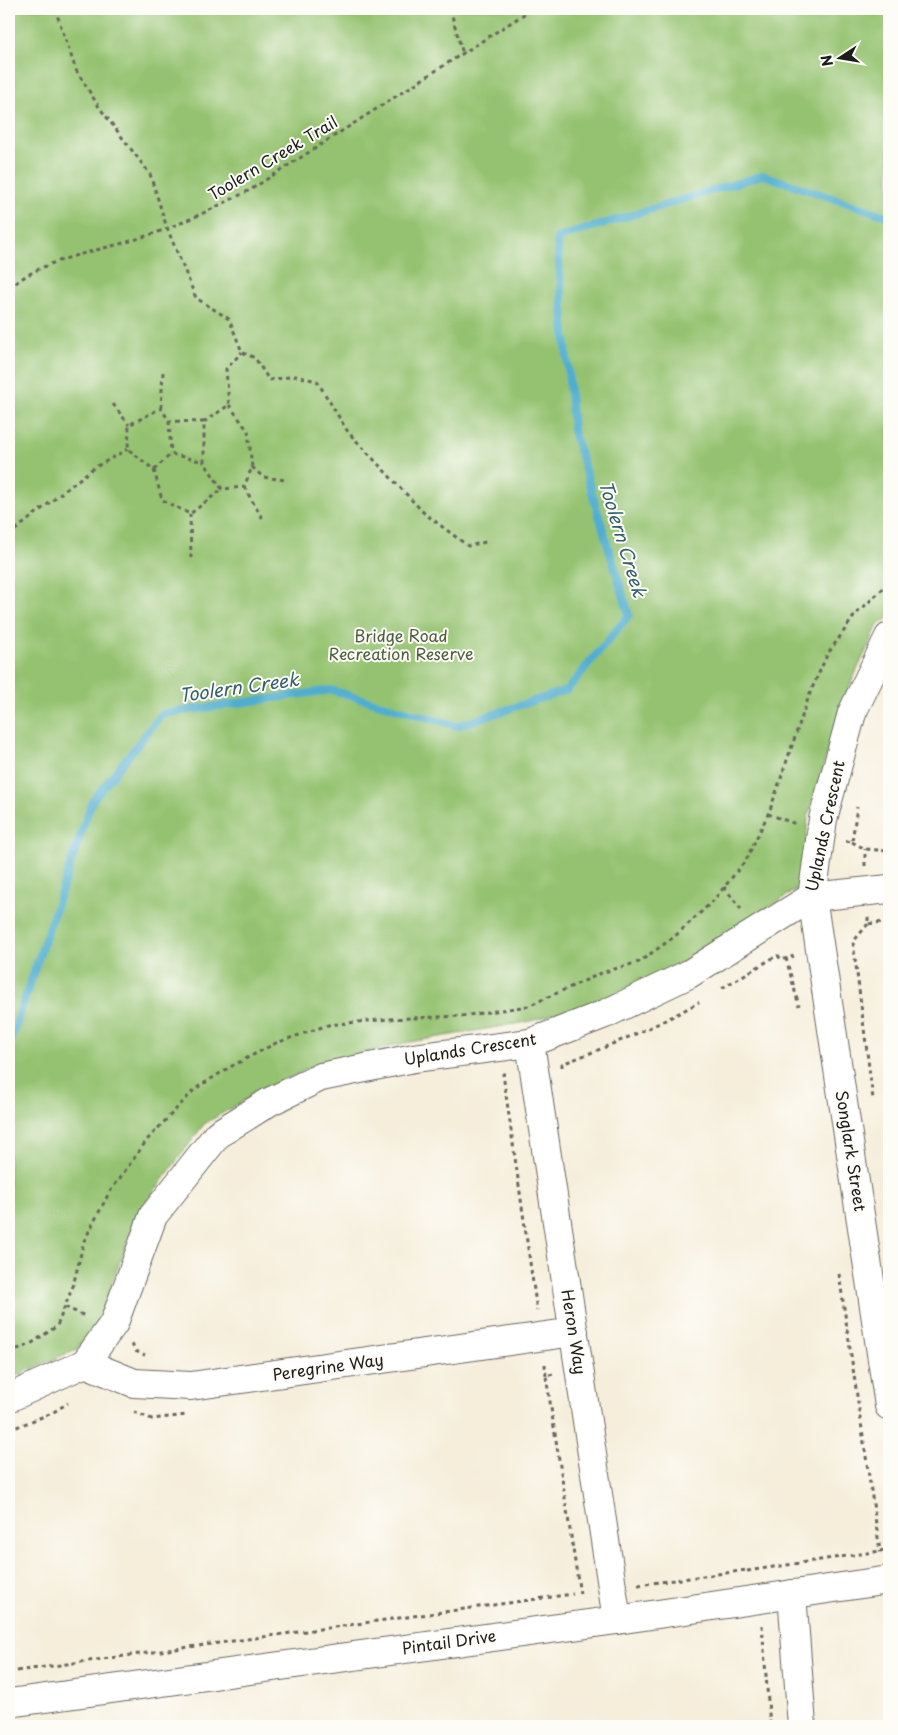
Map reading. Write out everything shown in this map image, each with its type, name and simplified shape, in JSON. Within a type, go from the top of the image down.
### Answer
[{"type":"street","name":"Uplands Crescent","points":[[9,1398],[85,1362],[114,1323],[153,1216],[218,1134],[269,1102],[321,1077],[414,1058],[530,1043],[605,1014],[689,974],[812,897],[823,819],[852,713],[889,637]]},
{"type":"street","points":[[812,897],[889,889]]},
{"type":"street","name":"Songlark Street","points":[[812,897],[889,1406]]},
{"type":"street","name":"Heron Way","points":[[530,1043],[617,1620]]},
{"type":"street","name":"Peregrine Way","points":[[85,1362],[134,1383],[191,1386],[574,1332]]},
{"type":"street","name":"Pintail Drive","points":[[9,1704],[617,1620],[889,1580]]},
{"type":"street","points":[[792,1594],[802,1726]]},
{"type":"path","points":[[54,9],[76,70],[98,107],[150,174],[167,228],[196,298],[229,320],[242,352],[255,358],[269,380],[296,376],[317,381],[348,432],[424,513],[468,546],[490,541]]},
{"type":"path","points":[[450,9],[463,54]]},
{"type":"path","name":"Toolern Creek Trail","points":[[9,288],[21,278],[51,263],[97,251],[167,228],[202,215],[250,190],[532,9]]},
{"type":"path","points":[[242,352],[226,369],[229,405],[248,431],[252,467],[244,487]]},
{"type":"path","points":[[164,372],[161,408],[169,421],[171,454]]},
{"type":"path","points":[[113,404],[129,425],[128,448]]},
{"type":"path","points":[[169,421],[204,422],[229,405]]},
{"type":"path","points":[[129,425],[161,408]]},
{"type":"path","points":[[204,422],[204,462],[222,489]]},
{"type":"path","points":[[128,448],[154,470],[162,500],[190,514]]},
{"type":"path","points":[[9,535],[92,469],[128,448]]},
{"type":"path","points":[[171,454],[204,462]]},
{"type":"path","points":[[154,470],[171,454]]},
{"type":"path","points":[[252,467],[263,477],[285,480]]},
{"type":"path","points":[[190,514],[222,489],[244,487]]},
{"type":"path","points":[[244,487],[263,519]]},
{"type":"path","points":[[190,514],[191,558]]},
{"type":"path","points":[[9,1352],[29,1345],[57,1326],[73,1286],[84,1242],[109,1193],[147,1140],[195,1089],[230,1067],[276,1043],[328,1025],[388,1019],[462,1016],[528,1006],[573,984],[638,962],[674,937],[713,901],[746,860],[770,810],[810,693],[827,655],[855,614],[889,583]]},
{"type":"path","points":[[852,842],[865,849],[889,851]]},
{"type":"path","points":[[868,924],[853,942],[873,1106]]},
{"type":"path","points":[[720,989],[778,955]]},
{"type":"path","points":[[786,958],[801,1014]]},
{"type":"path","points":[[563,1074],[562,1064],[640,1033],[704,999]]},
{"type":"path","points":[[493,1075],[503,1074]]},
{"type":"path","points":[[838,1266],[880,1551],[889,1549]]},
{"type":"path","points":[[64,1307],[128,1336],[135,1351],[152,1359]]},
{"type":"path","points":[[527,1310],[537,1308]]},
{"type":"path","points":[[9,1430],[52,1413],[74,1400]]},
{"type":"path","points":[[9,1672],[573,1594]]},
{"type":"path","points":[[762,1624],[770,1726]]},
{"type":"green space","name":"Bridge Road Recreation Reserve","points":[[9,9],[889,9],[889,618],[878,625],[842,702],[808,817],[802,886],[683,962],[598,1001],[527,1022],[410,1042],[320,1063],[258,1092],[204,1124],[138,1213],[98,1321],[77,1349],[9,1379]]},
{"type":"waterway","name":"Toolern Creek","points":[[9,1045],[92,801],[162,714],[331,690],[457,726],[567,690],[629,615],[573,430],[557,238],[763,175],[889,217]]}]
